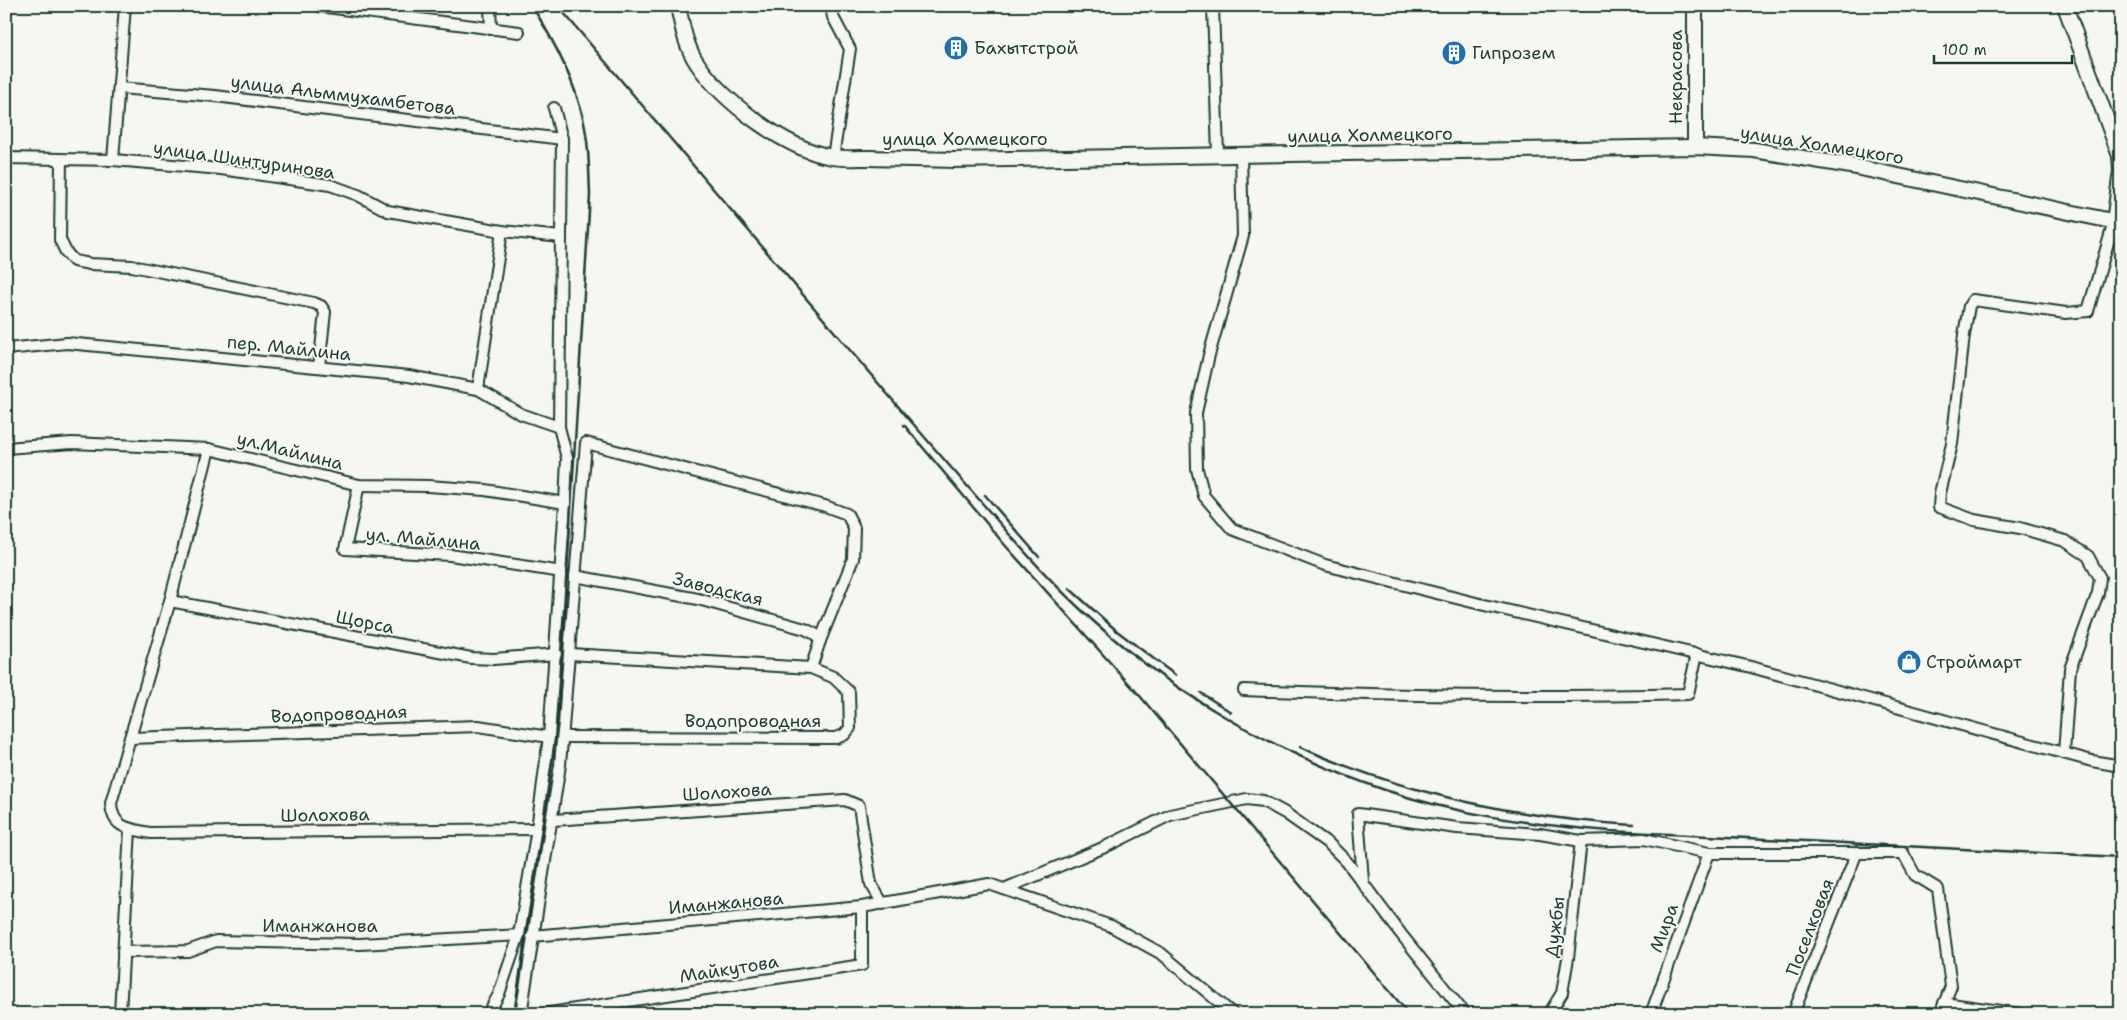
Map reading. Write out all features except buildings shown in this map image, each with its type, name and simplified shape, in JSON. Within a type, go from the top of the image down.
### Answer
[{"type":"street","points":[[113,160],[125,6]]},
{"type":"street","points":[[319,6],[519,32]]},
{"type":"street","points":[[490,6],[491,29]]},
{"type":"street","points":[[831,6],[833,17],[850,49],[833,157]]},
{"type":"street","points":[[1214,6],[1218,155]]},
{"type":"street","name":"Некрасова","points":[[1695,6],[1695,147]]},
{"type":"street","points":[[2064,753],[2070,669],[2095,602],[2100,578],[2088,556],[2065,541],[2020,528],[1974,520],[1939,507],[1940,493],[1952,444],[1969,306],[1973,300],[2066,313],[2088,311],[2118,222],[2120,156],[2065,6]]},
{"type":"street","name":"улица Холмецкого","points":[[679,9],[686,38],[697,63],[719,89],[746,113],[776,135],[805,150],[833,157],[954,160],[1695,147],[1754,150],[1851,166],[2118,222]]},
{"type":"street","name":"улица Альммухамбетова","points":[[120,88],[215,96],[562,139]]},
{"type":"street","points":[[488,1014],[499,994],[519,936],[537,829],[549,737],[562,572],[567,458],[559,427],[562,139],[554,108]]},
{"type":"street","points":[[1241,156],[1243,236],[1209,355],[1196,413],[1197,470],[1204,496],[1232,529],[1325,565],[1751,667],[2064,753],[2121,766]]},
{"type":"street","name":"улица Шинтуринова","points":[[6,158],[113,160],[221,169],[330,185],[358,195],[388,211],[502,231],[561,237]]},
{"type":"street","points":[[61,160],[60,240],[66,252],[74,261],[90,264],[132,266],[321,306],[325,312],[319,367]]},
{"type":"street","points":[[478,390],[502,231]]},
{"type":"street","name":"пер. Майлина","points":[[6,349],[67,343],[410,376],[478,390],[521,414],[559,427]]},
{"type":"street","name":"ул.Майлина","points":[[6,448],[72,443],[209,449],[359,485],[484,490],[565,503]]},
{"type":"street","points":[[525,1011],[532,936],[553,820],[560,765],[586,443],[825,506],[847,514],[854,528],[853,559],[811,668],[569,654]]},
{"type":"street","points":[[130,738],[170,601],[209,449]]},
{"type":"street","name":"ул. Майлина","points":[[359,485],[346,549],[450,555],[562,572]]},
{"type":"street","name":"Заводская","points":[[575,576],[698,599],[804,629],[815,634],[820,641]]},
{"type":"street","name":"Щорса","points":[[170,601],[471,658],[494,659],[556,654]]},
{"type":"street","points":[[1244,690],[1445,696],[1688,694],[1697,654]]},
{"type":"street","name":"Водопроводная","points":[[563,737],[836,738],[844,735],[850,728],[849,692],[833,677],[811,668]]},
{"type":"street","name":"Водопроводная","points":[[130,738],[478,726],[549,737]]},
{"type":"street","name":"Шолохова","points":[[130,738],[111,803],[111,814],[115,821],[130,829],[151,833],[537,829]]},
{"type":"street","points":[[546,764],[560,765]]},
{"type":"street","points":[[1004,889],[1104,847],[1170,814],[1247,799],[1263,801],[1329,844],[1363,882],[1401,934],[1466,1014]]},
{"type":"street","name":"Шолохова","points":[[553,820],[844,800],[859,806],[871,884],[883,904]]},
{"type":"street","points":[[1363,882],[1358,814],[1457,828],[1540,834],[1581,840],[1644,839],[1709,853],[1904,853],[1915,875],[1938,889],[1951,986],[1940,1014]]},
{"type":"street","points":[[120,1014],[130,829]]},
{"type":"street","name":"Дужбы","points":[[1549,1014],[1562,993],[1564,985],[1581,840]]},
{"type":"street","name":"Поселковая","points":[[1793,1014],[1857,852]]},
{"type":"street","name":"Мира","points":[[1651,1014],[1709,853]]},
{"type":"street","name":"Иманжанова","points":[[532,936],[862,908],[989,884],[1110,926],[1162,954],[1233,1014]]},
{"type":"street","name":"Майкутова","points":[[543,1014],[862,966],[862,908]]},
{"type":"street","name":"Иманжанова","points":[[123,952],[188,951],[216,941],[360,944],[519,936]]},
{"type":"street","points":[[1944,1003],[2021,1014]]},
{"type":"railway","points":[[514,1014],[558,722],[590,195],[586,137],[579,103],[562,60],[532,6]]},
{"type":"railway","points":[[558,6],[887,394],[1049,578],[1110,636],[1146,664],[1182,690],[1261,737],[1343,775],[1413,799],[1496,818],[1553,826],[1610,831],[2121,857]]},
{"type":"railway","points":[[904,425],[1004,544],[1140,696],[1409,1014]]},
{"type":"railway","points":[[985,495],[1039,557]]},
{"type":"railway","points":[[1069,588],[1117,631],[1175,675]]},
{"type":"railway","points":[[1201,693],[1231,712]]},
{"type":"railway","points":[[1300,747],[1340,764],[1381,778],[1422,791],[1464,801],[1548,817],[1634,825]]},
{"type":"place","name":"Бахытстрой","points":[[956,48]]},
{"type":"place","name":"Гипрозем","points":[[1454,53]]},
{"type":"place","name":"Строймарт","points":[[1909,662]]}]
